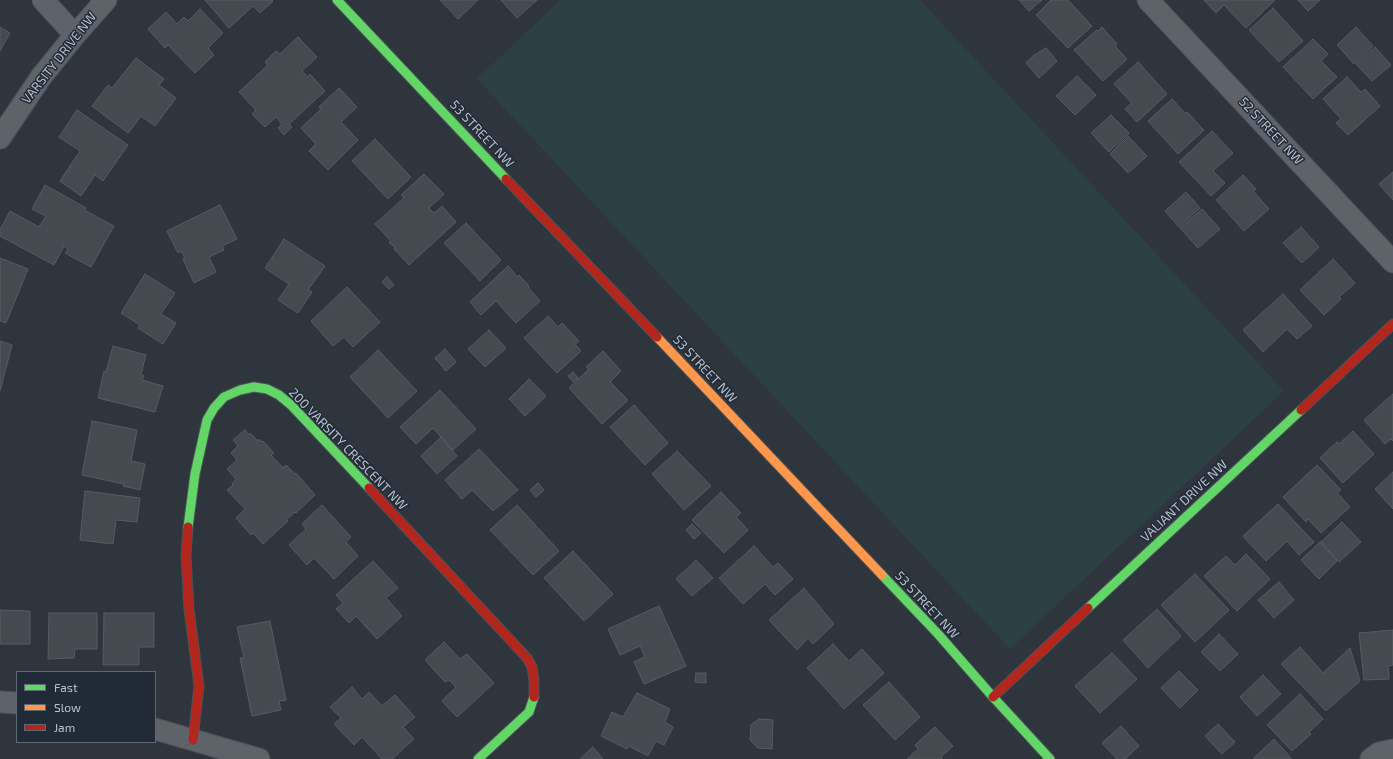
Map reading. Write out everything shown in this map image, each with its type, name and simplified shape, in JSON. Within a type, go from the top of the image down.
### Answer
[{"type":"street","points":[[43,0],[75,35]]},
{"type":"street","name":"VARSITY DRIVE NW","points":[[0,138],[41,77],[106,0]]},
{"type":"street","name":"53 STREET NW","points":[[337,0],[938,634],[1050,759]]},
{"type":"street","name":"52 STREET NW","points":[[1148,0],[1393,262]]},
{"type":"street","name":"VALIANT DRIVE NW","points":[[993,697],[1393,324]]},
{"type":"street","name":"200 VARSITY CRESCENT NW","points":[[193,740],[199,686],[189,609],[186,556],[195,474],[207,420],[214,408],[224,397],[240,390],[254,387],[267,388],[279,395],[291,405],[527,658],[532,667],[534,680],[534,695],[529,712],[478,759]]},
{"type":"street","points":[[0,702],[16,703]]},
{"type":"street","points":[[156,729],[259,759]]},
{"type":"street","points":[[1371,759],[1379,754],[1393,750]]},
{"type":"green space","points":[[560,0],[920,0],[1284,391],[1010,649],[477,79]]},
{"type":"building","points":[[205,0],[273,1],[260,13],[253,6],[229,28]]},
{"type":"building","points":[[440,0],[478,0],[458,19]]},
{"type":"building","points":[[501,0],[537,0],[517,18]]},
{"type":"building","points":[[1019,0],[1042,0],[1029,11]]},
{"type":"building","points":[[1051,0],[1068,0],[1092,26],[1068,48],[1036,15]]},
{"type":"building","points":[[1204,0],[1275,0],[1246,28],[1224,5],[1216,13]]},
{"type":"building","points":[[1298,0],[1320,0],[1308,11]]},
{"type":"building","points":[[1273,8],[1303,41],[1279,62],[1249,30]]},
{"type":"building","points":[[200,9],[223,33],[208,48],[214,55],[195,73],[168,45],[165,48],[148,29],[166,12],[177,24],[184,17],[188,21]]},
{"type":"building","points":[[0,27],[10,33],[0,51]]},
{"type":"building","points":[[1102,27],[1117,44],[1115,46],[1127,59],[1103,81],[1074,50]]},
{"type":"building","points":[[1356,27],[1373,46],[1354,64],[1337,45]]},
{"type":"building","points":[[298,37],[317,57],[302,71],[308,77],[310,74],[325,91],[289,124],[292,127],[284,135],[278,128],[282,124],[276,117],[265,127],[252,114],[256,110],[239,92],[268,65],[265,62],[276,51],[280,54]]},
{"type":"building","points":[[1313,39],[1328,54],[1321,61],[1337,77],[1313,99],[1283,67]]},
{"type":"building","points":[[1375,47],[1391,65],[1372,81],[1356,64]]},
{"type":"building","points":[[1046,48],[1057,61],[1039,78],[1026,63],[1033,56]]},
{"type":"building","points":[[136,58],[164,79],[159,85],[176,98],[155,126],[141,116],[128,133],[92,106],[108,85],[112,88]]},
{"type":"building","points":[[1138,62],[1167,94],[1137,122],[1125,109],[1132,103],[1114,84]]},
{"type":"building","points":[[1077,76],[1096,95],[1075,115],[1056,96]]},
{"type":"building","points":[[1347,77],[1361,92],[1365,89],[1380,106],[1348,135],[1336,123],[1341,119],[1323,99]]},
{"type":"building","points":[[339,88],[357,107],[341,122],[358,140],[328,170],[309,151],[316,144],[301,128],[321,109],[319,107]]},
{"type":"building","points":[[1172,99],[1204,130],[1178,154],[1148,121]]},
{"type":"building","points":[[77,110],[128,145],[103,181],[95,175],[81,196],[60,181],[80,151],[59,137]]},
{"type":"building","points":[[1111,115],[1129,133],[1109,152],[1091,133]]},
{"type":"building","points":[[1212,131],[1233,153],[1213,171],[1225,183],[1211,196],[1179,162]]},
{"type":"building","points":[[1128,136],[1147,156],[1128,173],[1110,154]]},
{"type":"building","points":[[375,139],[411,177],[388,199],[352,161]]},
{"type":"building","points":[[1393,172],[1393,200],[1379,184]]},
{"type":"building","points":[[424,174],[444,194],[429,208],[434,213],[442,206],[456,222],[409,265],[394,249],[395,248],[389,242],[391,241],[375,224],[404,198],[401,195]]},
{"type":"building","points":[[1243,175],[1256,189],[1253,191],[1269,209],[1244,231],[1216,200]]},
{"type":"building","points":[[45,185],[86,208],[84,210],[114,226],[91,267],[65,253],[68,249],[64,246],[54,265],[0,236],[0,230],[10,211],[39,227],[46,216],[32,209]]},
{"type":"building","points":[[1186,192],[1200,208],[1179,227],[1165,211]]},
{"type":"building","points":[[220,205],[237,239],[222,246],[224,250],[209,257],[216,272],[194,283],[183,259],[185,258],[181,251],[178,253],[167,231]]},
{"type":"building","points":[[1202,209],[1220,229],[1198,248],[1180,228]]},
{"type":"building","points":[[466,223],[501,260],[480,281],[444,243]]},
{"type":"building","points":[[1301,227],[1319,247],[1302,263],[1283,243]]},
{"type":"building","points":[[284,239],[325,266],[308,290],[312,292],[298,313],[278,300],[289,284],[265,268]]},
{"type":"building","points":[[0,258],[28,269],[6,323],[0,321]]},
{"type":"building","points":[[1333,259],[1355,283],[1339,297],[1341,299],[1324,315],[1300,290]]},
{"type":"building","points":[[508,266],[518,277],[519,275],[540,301],[516,323],[496,301],[481,315],[470,302]]},
{"type":"building","points":[[145,274],[175,293],[161,314],[176,323],[163,344],[138,328],[140,325],[121,313]]},
{"type":"building","points":[[387,277],[394,285],[389,289],[382,282]]},
{"type":"building","points":[[347,287],[380,322],[353,347],[344,337],[333,346],[311,321]]},
{"type":"building","points":[[1283,294],[1312,326],[1297,339],[1287,329],[1263,352],[1243,330]]},
{"type":"building","points":[[548,316],[558,327],[562,323],[579,341],[575,344],[581,351],[557,373],[524,338]]},
{"type":"building","points":[[489,330],[506,348],[485,367],[468,349]]},
{"type":"building","points":[[0,341],[12,345],[0,391]]},
{"type":"building","points":[[113,346],[146,355],[141,374],[144,376],[142,380],[163,386],[155,412],[98,398],[104,371],[106,372]]},
{"type":"building","points":[[445,349],[456,362],[446,371],[435,358]]},
{"type":"building","points":[[378,350],[417,391],[388,418],[350,377]]},
{"type":"building","points":[[603,351],[621,371],[610,382],[628,400],[602,424],[569,388],[589,369],[586,367]]},
{"type":"building","points":[[573,372],[578,378],[573,382],[568,376]]},
{"type":"building","points":[[529,379],[546,396],[525,416],[509,399]]},
{"type":"building","points":[[440,390],[476,429],[453,450],[433,428],[416,444],[400,427]]},
{"type":"building","points":[[1393,394],[1393,441],[1391,439],[1385,444],[1364,420]]},
{"type":"building","points":[[634,405],[668,443],[645,465],[610,427]]},
{"type":"building","points":[[92,421],[137,430],[131,461],[145,464],[140,490],[123,486],[124,484],[82,475]]},
{"type":"building","points":[[245,430],[249,435],[250,433],[258,441],[259,439],[262,442],[263,441],[274,453],[271,455],[283,468],[286,465],[295,474],[296,473],[315,495],[296,513],[295,512],[286,520],[288,521],[263,544],[253,533],[251,535],[236,518],[245,509],[227,490],[233,485],[232,484],[236,479],[227,469],[237,460],[231,453],[238,446],[233,440]]},
{"type":"building","points":[[1353,431],[1374,454],[1343,483],[1320,458],[1337,442],[1339,444]]},
{"type":"building","points":[[441,437],[457,456],[437,474],[421,456]]},
{"type":"building","points":[[479,449],[518,490],[493,511],[472,490],[462,499],[445,480]]},
{"type":"building","points":[[677,451],[711,486],[684,510],[652,474]]},
{"type":"building","points":[[1317,465],[1341,490],[1337,493],[1350,507],[1321,533],[1308,519],[1306,522],[1283,497]]},
{"type":"building","points":[[1393,472],[1393,509],[1375,489]]},
{"type":"building","points":[[538,483],[544,490],[536,497],[530,490]]},
{"type":"building","points":[[85,491],[140,498],[137,522],[116,520],[113,544],[80,540]]},
{"type":"building","points":[[721,492],[741,513],[736,517],[748,530],[724,553],[692,520]]},
{"type":"building","points":[[1278,504],[1314,542],[1299,555],[1287,541],[1266,561],[1243,536]]},
{"type":"building","points":[[322,505],[351,537],[346,542],[358,556],[334,579],[314,558],[307,565],[289,545],[306,529],[302,524]]},
{"type":"building","points":[[517,505],[559,551],[533,575],[490,530]]},
{"type":"building","points":[[1342,522],[1361,542],[1339,562],[1321,542]]},
{"type":"building","points":[[692,524],[701,533],[694,539],[686,530]]},
{"type":"building","points":[[1320,542],[1337,561],[1319,579],[1301,560]]},
{"type":"building","points":[[754,546],[773,567],[778,563],[793,579],[775,595],[765,584],[743,604],[719,578]]},
{"type":"building","points":[[573,551],[613,594],[584,621],[544,578]]},
{"type":"building","points":[[1246,554],[1270,579],[1237,611],[1204,576],[1226,556],[1235,565]]},
{"type":"building","points":[[696,560],[713,578],[692,596],[676,579]]},
{"type":"building","points":[[373,561],[398,588],[386,598],[402,616],[377,639],[356,616],[349,623],[336,609],[343,603],[336,595]]},
{"type":"building","points":[[1195,574],[1229,610],[1195,642],[1161,605]]},
{"type":"building","points":[[1279,582],[1294,600],[1274,618],[1258,600]]},
{"type":"building","points":[[804,588],[834,624],[813,644],[808,638],[797,650],[769,620]]},
{"type":"building","points":[[659,606],[686,666],[644,684],[634,662],[645,657],[640,646],[620,655],[608,629]]},
{"type":"building","points":[[1157,609],[1181,636],[1148,668],[1123,640]]},
{"type":"building","points":[[0,610],[30,611],[30,644],[0,644]]},
{"type":"building","points":[[49,613],[97,613],[97,649],[75,649],[74,658],[48,659]]},
{"type":"building","points":[[104,613],[154,613],[154,647],[139,647],[139,665],[103,665]]},
{"type":"building","points":[[270,621],[286,700],[279,701],[281,710],[252,716],[240,658],[244,658],[237,627]]},
{"type":"building","points":[[1393,630],[1393,665],[1388,666],[1389,679],[1364,680],[1359,633]]},
{"type":"building","points":[[1219,634],[1238,654],[1220,671],[1201,652]]},
{"type":"building","points":[[444,642],[460,659],[467,654],[494,683],[457,717],[442,701],[456,687],[449,680],[445,682],[425,660]]},
{"type":"building","points":[[833,644],[849,661],[862,649],[884,673],[844,709],[807,668]]},
{"type":"building","points":[[1300,647],[1323,673],[1350,648],[1360,681],[1326,711],[1281,664]]},
{"type":"building","points":[[1112,653],[1137,679],[1100,713],[1075,686]]},
{"type":"building","points":[[1179,671],[1198,690],[1180,708],[1161,688]]},
{"type":"building","points":[[696,673],[706,673],[706,683],[695,682]]},
{"type":"building","points":[[1263,675],[1281,694],[1257,716],[1240,697]]},
{"type":"building","points":[[889,682],[920,717],[895,740],[863,705]]},
{"type":"building","points":[[352,687],[362,699],[369,692],[382,706],[395,695],[415,717],[403,727],[414,739],[392,759],[382,759],[362,737],[354,745],[334,724],[341,718],[330,707]]},
{"type":"building","points":[[637,693],[670,709],[665,722],[673,727],[664,745],[656,741],[648,756],[629,746],[627,749],[601,736],[612,712],[623,717]]},
{"type":"building","points":[[1300,694],[1323,719],[1309,732],[1311,734],[1292,751],[1267,725]]},
{"type":"building","points":[[759,719],[773,720],[772,749],[758,748],[750,740],[751,725]]},
{"type":"building","points":[[1218,724],[1235,742],[1222,754],[1205,736]]},
{"type":"building","points":[[1121,726],[1139,746],[1125,759],[1117,759],[1102,743]]},
{"type":"building","points":[[935,727],[953,746],[941,757],[943,759],[907,759],[918,749],[915,745]]},
{"type":"building","points":[[1274,739],[1292,759],[1253,759]]},
{"type":"building","points":[[593,747],[603,759],[580,759]]},
{"type":"traffic: fast","points":[[337,0],[506,179]]},
{"type":"traffic: fast","points":[[188,527],[195,474],[207,420],[214,408],[224,397],[240,390],[254,387],[267,389],[279,395],[291,405],[369,488]]},
{"type":"traffic: fast","points":[[1088,608],[1301,410]]},
{"type":"traffic: fast","points":[[882,575],[938,634],[1050,759]]},
{"type":"traffic: fast","points":[[478,759],[529,712],[534,697]]},
{"type":"traffic: slow","points":[[657,337],[882,575]]},
{"type":"traffic: jam","points":[[506,179],[657,337]]},
{"type":"traffic: jam","points":[[1301,410],[1393,324]]},
{"type":"traffic: jam","points":[[369,488],[527,658],[532,667],[534,697]]},
{"type":"traffic: jam","points":[[188,527],[186,556],[189,609],[199,686],[193,740]]},
{"type":"traffic: jam","points":[[993,697],[1088,608]]}]
